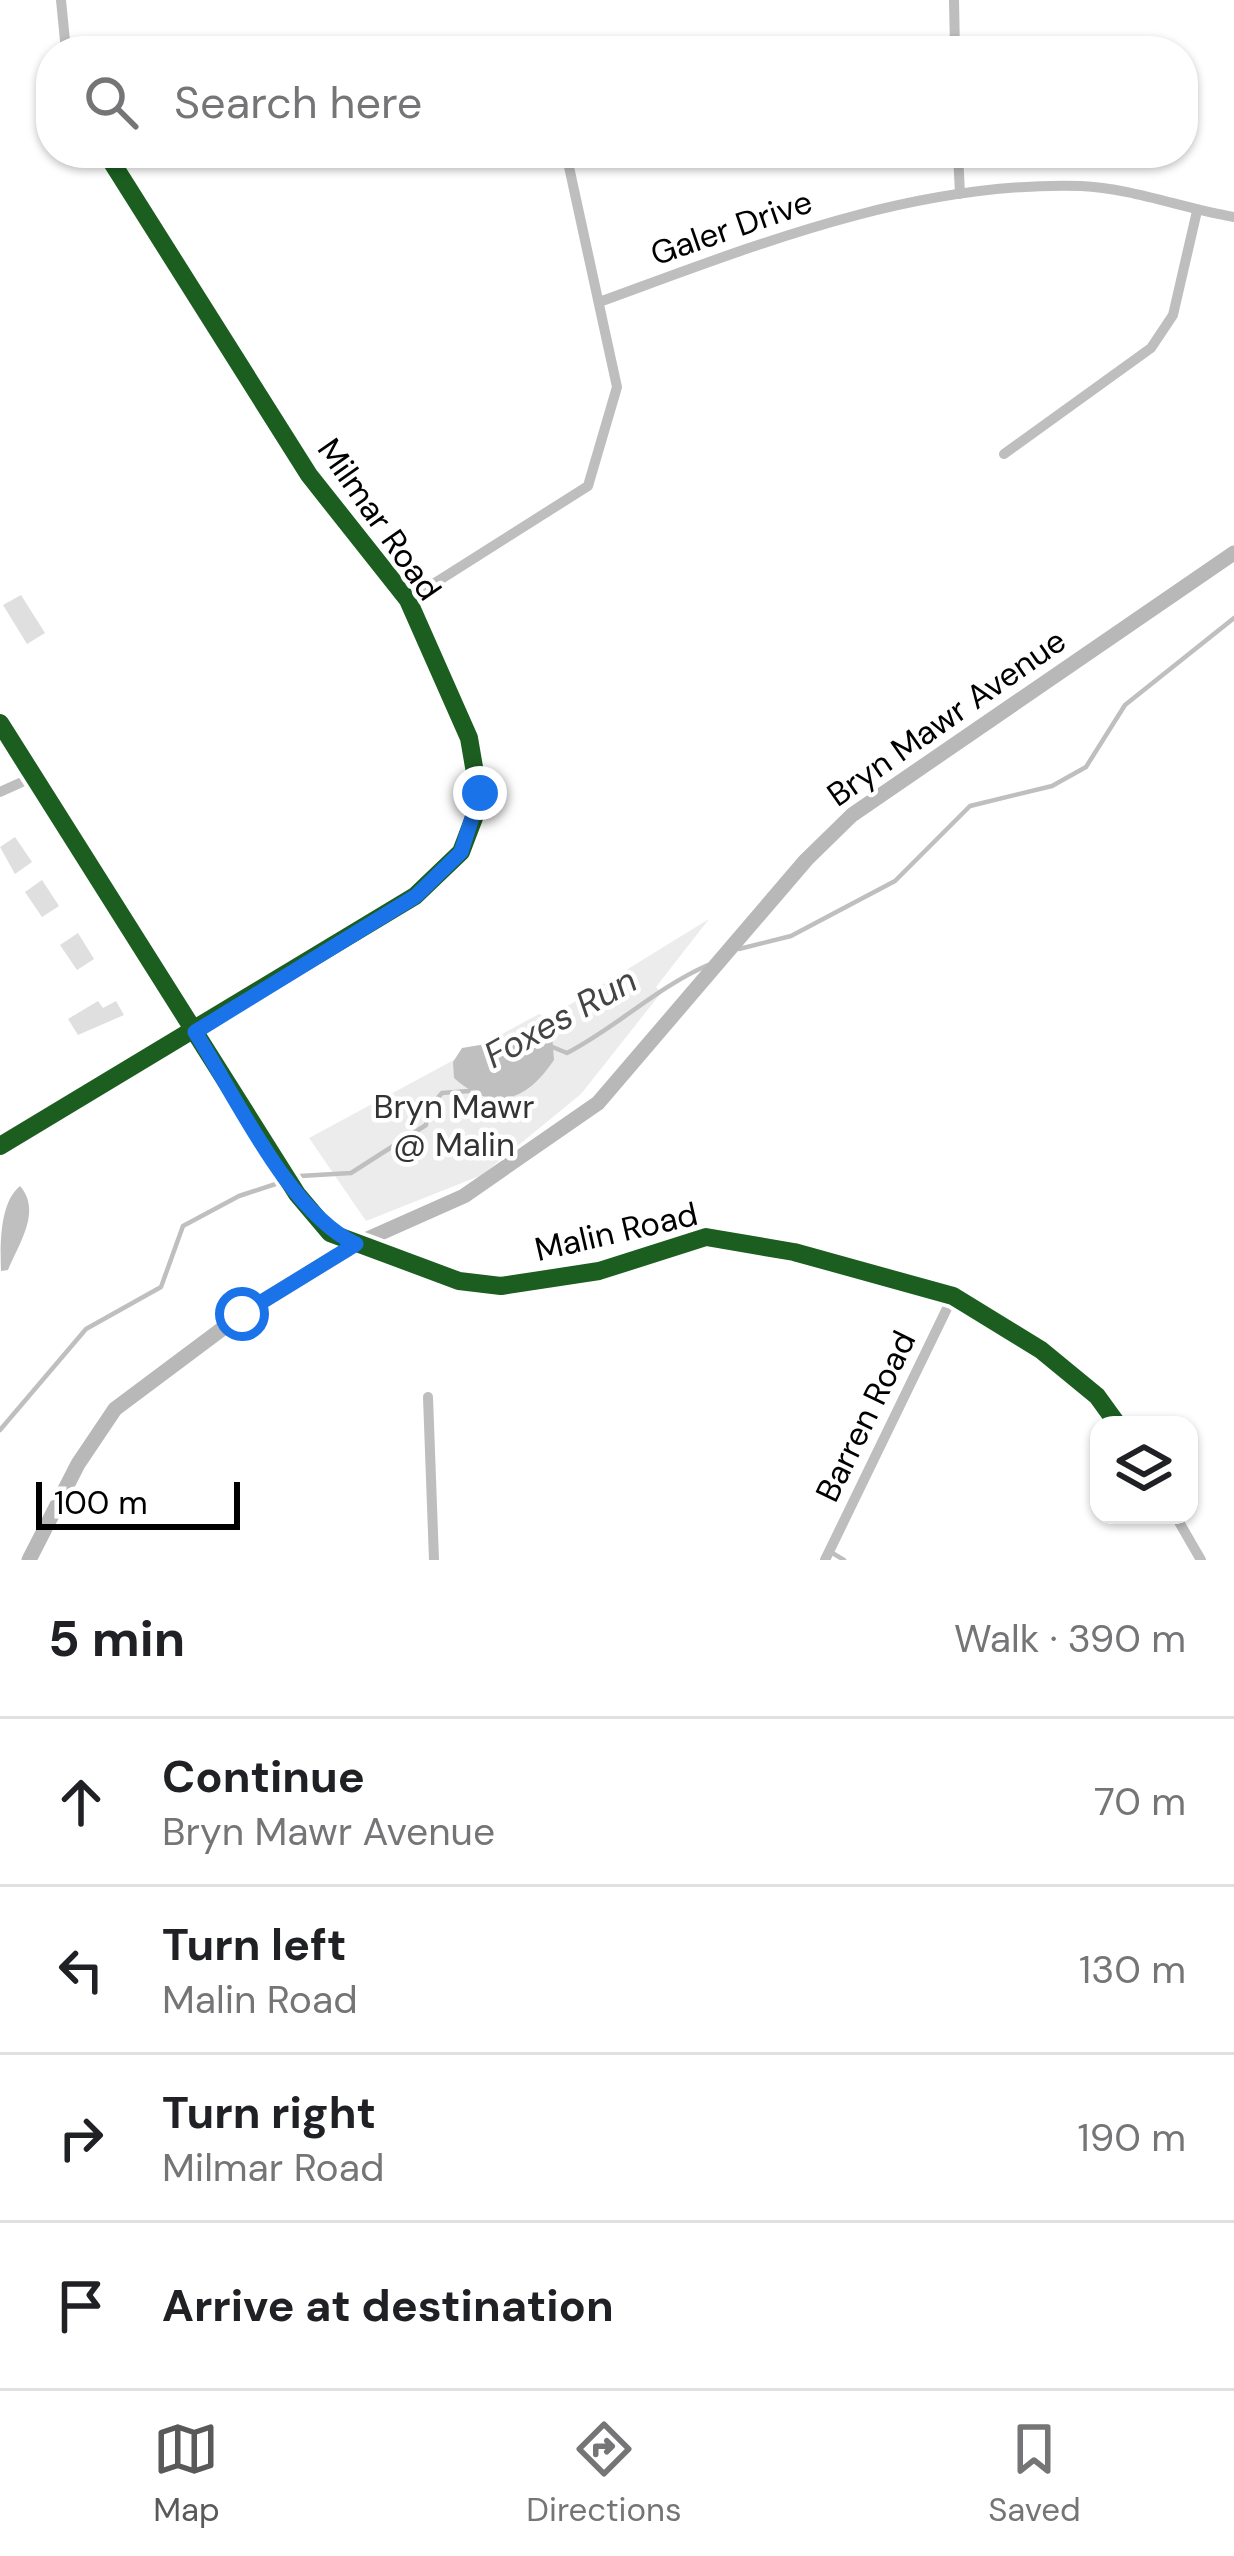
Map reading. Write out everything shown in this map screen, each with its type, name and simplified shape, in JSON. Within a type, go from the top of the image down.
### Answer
[{"type":"main road","name":"Bryn Mawr Avenue","points":[[29,1560],[78,1464],[115,1408],[242,1314],[356,1244],[464,1196],[598,1102],[806,860],[852,815],[1234,553]]},
{"type":"street","points":[[61,0],[65,36]]},
{"type":"street","points":[[953,0],[954,36]]},
{"type":"street","name":"Milmar Road","points":[[0,1146],[416,896],[461,852],[480,793],[469,738],[408,600],[309,475],[115,168]]},
{"type":"street","points":[[408,600],[588,486],[617,387],[570,168]]},
{"type":"street","points":[[958,168],[959,194]]},
{"type":"street","name":"Galer Drive","points":[[602,301],[808,226],[959,194],[1084,186],[1234,217]]},
{"type":"street","points":[[1004,454],[1151,347],[1173,315],[1197,211]]},
{"type":"street","name":"Malin Road","points":[[0,723],[294,1188],[330,1232],[439,1276],[501,1286],[599,1271],[706,1237],[794,1252],[953,1296],[1041,1350],[1097,1396],[1111,1416]]},
{"type":"street","points":[[0,792],[33,777]]},
{"type":"street","name":"Barren Road","points":[[827,1556],[953,1296]]},
{"type":"street","points":[[428,1396],[434,1560]]},
{"type":"street","points":[[1180,1524],[1201,1560]]},
{"type":"lane","points":[[827,1556],[844,1560]]},
{"type":"green space","name":"Bryn Mawr @ Malin","points":[[709,919],[656,987],[661,993],[581,1094],[482,1175],[366,1221],[309,1138],[539,1014],[548,1018]]},
{"type":"shaded area","points":[[552,1033],[554,1060],[520,1094],[495,1099],[482,1096],[454,1078],[453,1062],[462,1048]]},
{"type":"shaded area","points":[[20,1186],[29,1216],[8,1270],[1,1271],[5,1213]]},
{"type":"building","points":[[21,595],[45,633],[27,644],[3,605]]},
{"type":"building","points":[[15,837],[32,862],[15,874],[0,847]]},
{"type":"building","points":[[42,880],[59,906],[42,917],[25,892]]},
{"type":"building","points":[[78,933],[94,959],[77,970],[60,945]]},
{"type":"building","points":[[98,1001],[103,1008],[116,1001],[124,1015],[78,1035],[68,1019]]},
{"type":"waterway","name":"Foxes Run","points":[[739,949],[791,936],[895,881],[970,806],[1052,786],[1086,767],[1125,705],[1234,618]]},
{"type":"waterway","name":"Foxes Run","points":[[550,1046],[567,1053],[708,965]]},
{"type":"waterway","name":"Foxes Run","points":[[0,1430],[86,1329],[161,1287],[183,1226],[239,1196],[300,1176],[351,1173],[426,1125],[428,1109],[442,1093],[469,1091]]},
{"type":"cycle path","points":[[0,1146],[415,896],[461,852],[480,802],[469,738],[408,600],[309,475],[115,168]]},
{"type":"cycle path","points":[[0,723],[297,1194],[330,1233],[459,1281],[501,1286],[599,1271],[706,1237],[794,1252],[953,1296],[1041,1350],[1097,1396],[1111,1416]]},
{"type":"route","points":[[242,1314],[356,1244],[330,1232],[297,1194],[195,1032],[416,896],[461,852],[480,793]]}]
